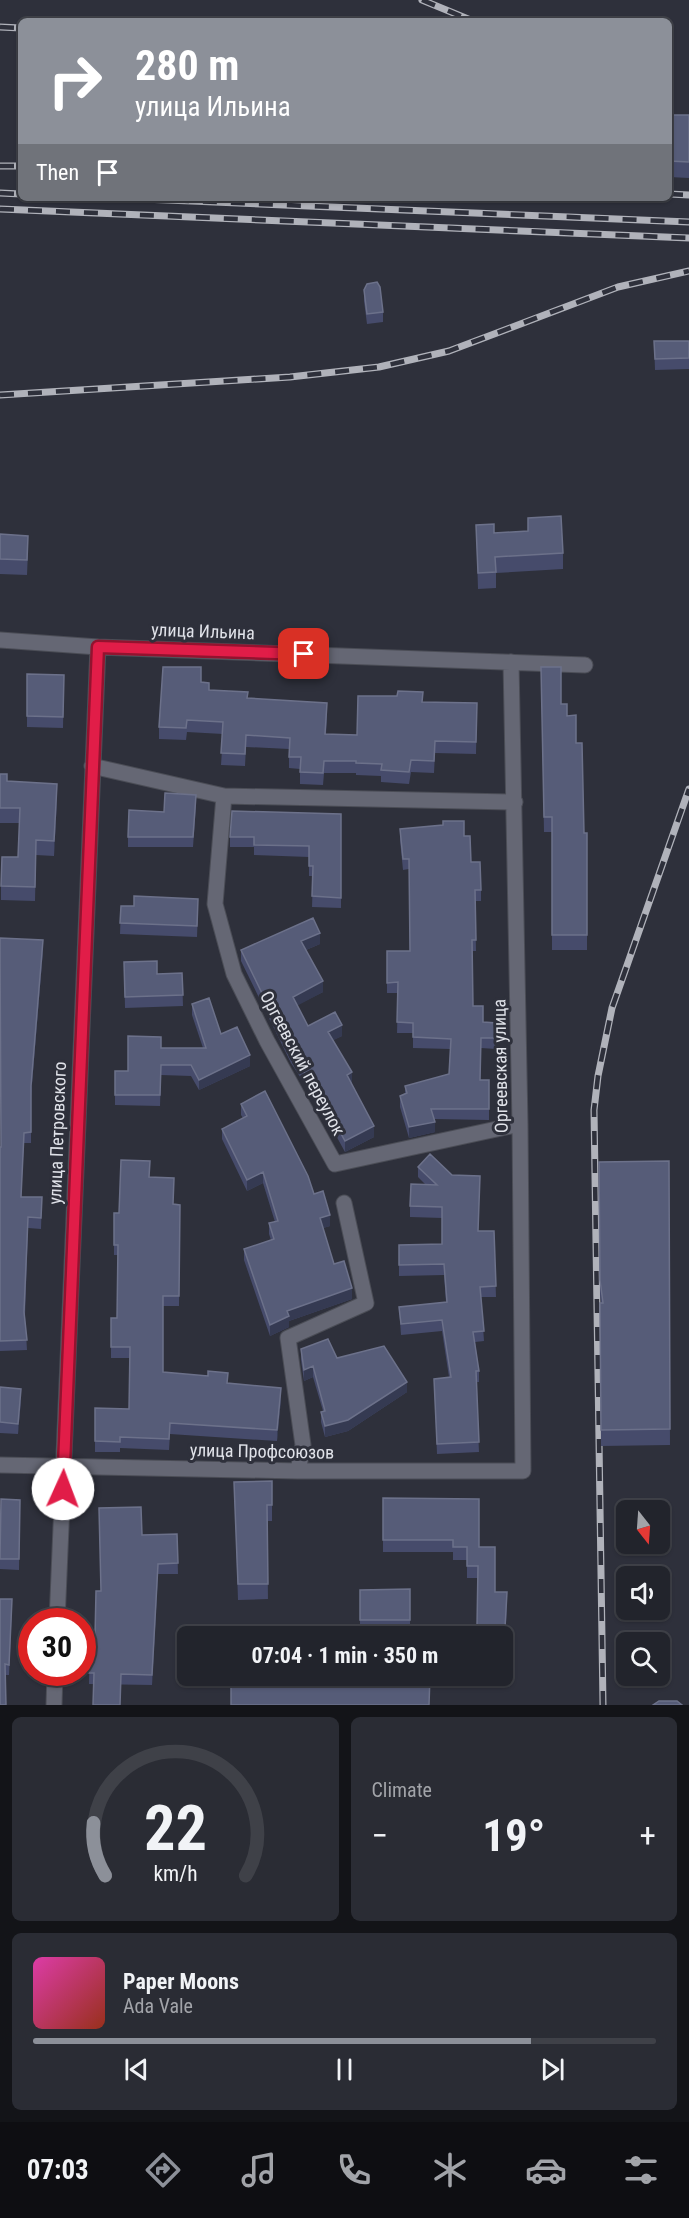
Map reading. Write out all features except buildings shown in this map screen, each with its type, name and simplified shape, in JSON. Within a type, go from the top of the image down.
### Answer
[{"type":"street","name":"улица Ильина","points":[[0,640],[98,647],[585,665]]},
{"type":"street","name":"улица Петровского","points":[[58,1608],[98,647]]},
{"type":"street","name":"Оргеевская улица","points":[[511,662],[520,1124],[523,1470]]},
{"type":"street","points":[[92,766],[224,796],[515,802]]},
{"type":"street","name":"Оргеевский переулок","points":[[224,796],[215,904],[234,974],[267,1041],[335,1164],[520,1124]]},
{"type":"street","points":[[298,1471],[303,1444],[288,1338],[366,1303],[344,1203]]},
{"type":"street","name":"улица Профсоюзов","points":[[0,1465],[298,1471],[523,1470]]},
{"type":"street","points":[[54,1705],[55,1686]]},
{"type":"railway","points":[[422,0],[466,18]]},
{"type":"railway","points":[[0,27],[18,28]]},
{"type":"railway","points":[[0,166],[18,166]]},
{"type":"railway","points":[[0,193],[18,194]]},
{"type":"railway","points":[[672,194],[689,195]]},
{"type":"railway","points":[[190,201],[689,222]]},
{"type":"railway","points":[[0,209],[689,238]]},
{"type":"railway","points":[[0,395],[290,377],[379,367],[449,351],[618,287],[689,271]]},
{"type":"railway","points":[[603,1705],[594,1110],[598,1076],[612,1008],[689,789]]},
{"type":"route","points":[[63,1489],[98,647],[304,654]]}]
